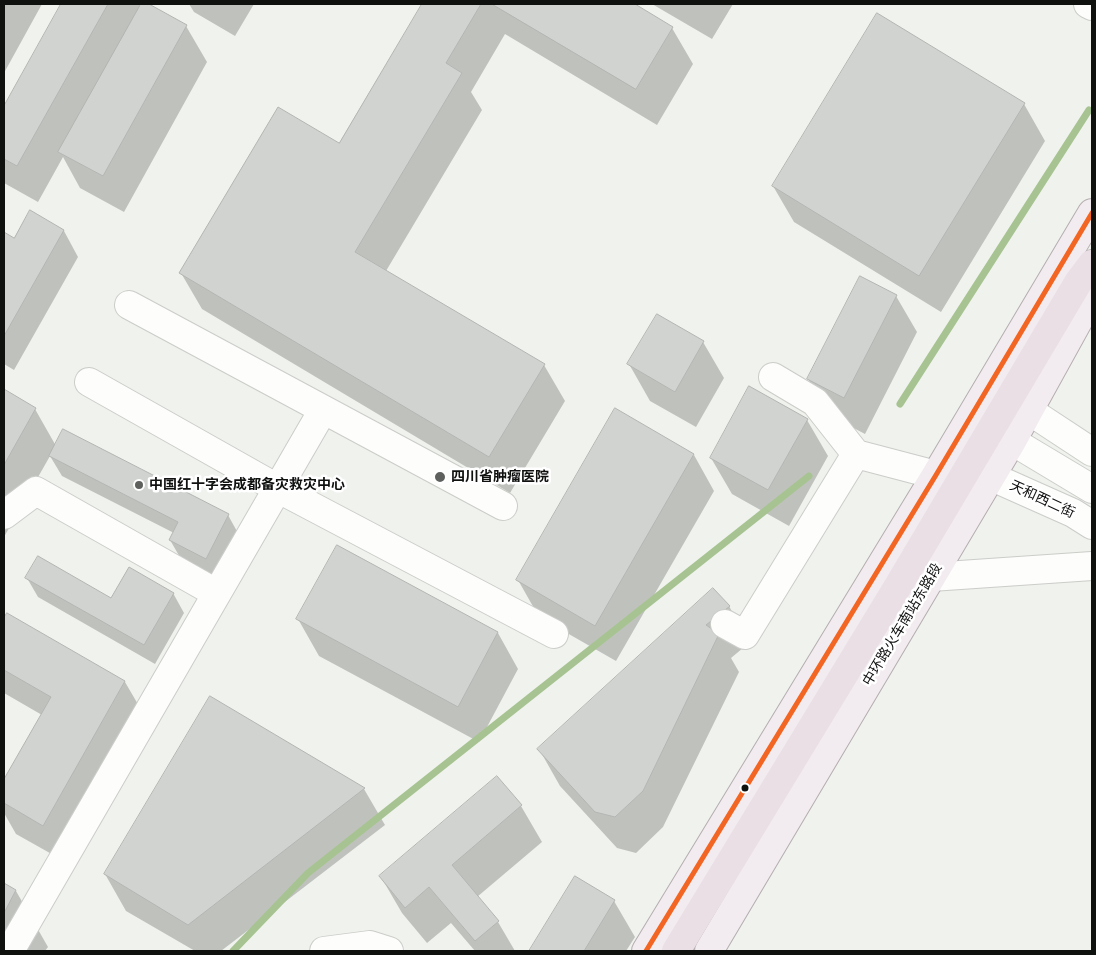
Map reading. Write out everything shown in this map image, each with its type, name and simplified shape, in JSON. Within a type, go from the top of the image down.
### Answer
[{"type":"highway","points":[[676,951],[898,586],[1079,281],[1092,264]]},
{"type":"main road","points":[[646,951],[936,475],[1092,213]]},
{"type":"main road","name":"中环路火车南站东路段","points":[[709,951],[1012,441],[1092,296]]},
{"type":"street","points":[[1088,4],[1092,6]]},
{"type":"street","points":[[129,305],[503,506]]},
{"type":"street","points":[[773,377],[815,402],[856,454],[936,475]]},
{"type":"street","points":[[88,382],[277,488],[554,634]]},
{"type":"street","points":[[10,951],[323,410]]},
{"type":"street","points":[[1028,410],[1092,452]]},
{"type":"street","points":[[1012,441],[1092,489]]},
{"type":"street","points":[[725,624],[745,635],[856,454]]},
{"type":"street","name":"天和西二街","points":[[990,476],[1073,513],[1092,525]]},
{"type":"street","points":[[4,515],[36,491],[216,593]]},
{"type":"street","points":[[932,577],[1092,566]]},
{"type":"street","points":[[324,951],[370,945],[390,951]]},
{"type":"building","points":[[61,4],[108,4],[17,166],[4,159],[4,106]]},
{"type":"building","points":[[141,4],[149,4],[187,25],[103,176],[58,152]]},
{"type":"building","points":[[422,4],[481,4],[446,63],[462,73],[355,252],[545,364],[489,457],[179,273],[278,107],[339,143]]},
{"type":"building","points":[[492,4],[635,4],[673,27],[636,89]]},
{"type":"building","points":[[877,13],[1025,103],[919,276],[772,186]]},
{"type":"building","points":[[30,210],[64,230],[4,336],[4,232],[14,238]]},
{"type":"building","points":[[860,276],[897,295],[844,398],[807,379]]},
{"type":"building","points":[[657,314],[704,341],[675,392],[627,364]]},
{"type":"building","points":[[749,386],[808,419],[768,490],[710,458]]},
{"type":"building","points":[[4,389],[36,408],[4,465]]},
{"type":"building","points":[[615,408],[694,454],[595,626],[516,580]]},
{"type":"building","name":"中国红十字会成都备灾救灾中心","points":[[63,429],[229,514],[206,559],[169,540],[178,522],[49,456]]},
{"type":"building","points":[[337,545],[498,632],[458,707],[296,619]]},
{"type":"building","points":[[38,556],[111,598],[129,567],[174,593],[144,645],[25,578]]},
{"type":"building","points":[[713,588],[730,606],[706,625],[719,634],[643,791],[615,817],[595,812],[537,749]]},
{"type":"building","points":[[7,613],[125,681],[43,826],[4,803],[4,779],[51,697],[4,670],[4,618]]},
{"type":"building","points":[[210,696],[365,788],[188,925],[104,874]]},
{"type":"building","points":[[497,776],[522,805],[452,865],[499,921],[475,941],[429,887],[405,908],[379,876]]},
{"type":"building","points":[[575,876],[615,900],[584,951],[529,951]]},
{"type":"building","points":[[4,883],[16,890],[4,913]]},
{"type":"waterway","points":[[900,404],[1089,110]]},
{"type":"waterway","points":[[233,951],[308,873],[809,476]]},
{"type":"transit line","points":[[646,951],[936,475],[1092,213]]},
{"type":"place","name":"四川省肿瘤医院","points":[[440,477]]},
{"type":"place","name":"中国红十字会成都备灾救灾中心","points":[[139,485]]}]
